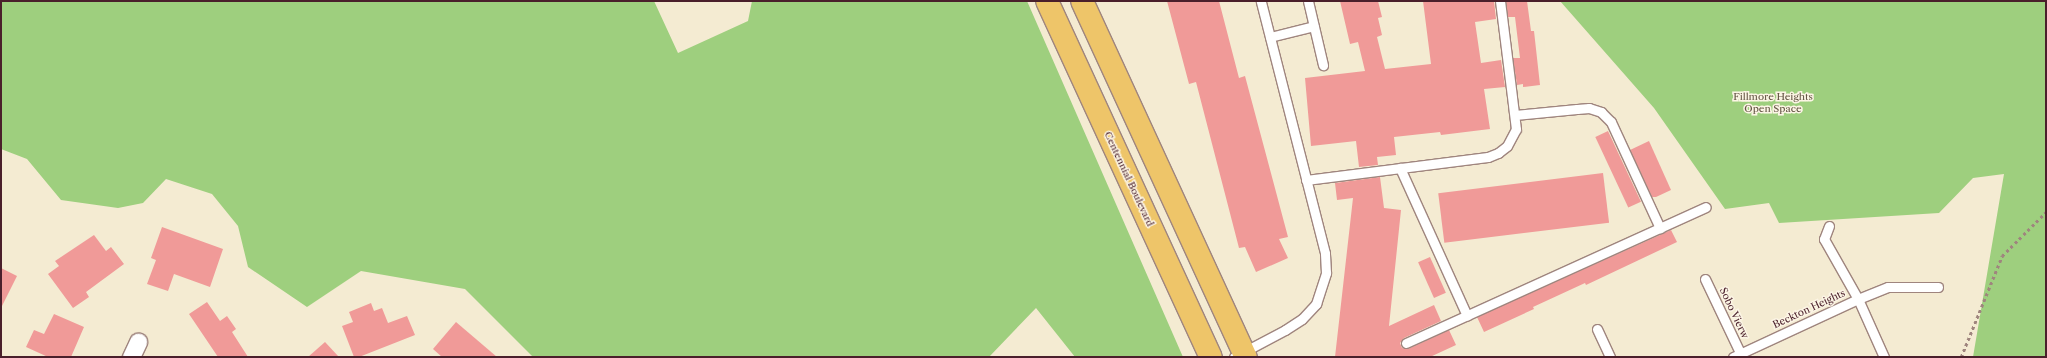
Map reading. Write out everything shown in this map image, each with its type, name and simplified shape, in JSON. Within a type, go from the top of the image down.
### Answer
[{"type":"main road","name":"Centennial Boulevard","points":[[1047,1],[1212,357]]},
{"type":"main road","points":[[1082,1],[1241,355]]},
{"type":"street","points":[[131,357],[138,342]]},
{"type":"lane","points":[[1241,355],[1302,319],[1316,304],[1326,273],[1325,253],[1261,1]]},
{"type":"lane","points":[[1308,1],[1324,65]]},
{"type":"lane","points":[[1306,180],[1488,157],[1498,153],[1512,139],[1516,129],[1500,1]]},
{"type":"lane","points":[[1270,37],[1314,26]]},
{"type":"lane","points":[[1515,115],[1589,108],[1601,112],[1611,122],[1660,228]]},
{"type":"lane","points":[[1400,168],[1467,316]]},
{"type":"lane","points":[[1406,343],[1706,207]]},
{"type":"lane","points":[[1829,226],[1824,239],[1858,299],[1888,287],[1938,287]]},
{"type":"lane","name":"Sobo Vierw","points":[[1705,279],[1739,356]]},
{"type":"lane","name":"Beckton Heights","points":[[1739,356],[1858,299],[1884,357]]},
{"type":"lane","points":[[1597,329],[1610,357]]},
{"type":"path","points":[[1961,357],[2002,256],[2046,212]]},
{"type":"green space","points":[[1,1],[654,1],[678,53],[748,21],[752,1],[1027,1],[1183,357],[1075,357],[1036,308],[989,357],[533,357],[465,289],[361,271],[307,307],[248,267],[238,226],[212,194],[166,179],[143,203],[118,208],[61,200],[27,159],[1,149]]},
{"type":"green space","name":"Fillmore Heights Open Space","points":[[1560,1],[2046,1],[2046,357],[1973,357],[2004,174],[1973,178],[1939,213],[1779,223],[1769,203],[1725,209],[1654,108]]},
{"type":"building","points":[[1167,1],[1219,1],[1239,78],[1245,76],[1288,237],[1279,239],[1288,258],[1256,272],[1245,247],[1239,248],[1196,82],[1189,84]]},
{"type":"building","points":[[1340,1],[1378,1],[1382,17],[1378,18],[1382,35],[1377,37],[1385,69],[1431,64],[1423,1],[1494,1],[1496,19],[1475,22],[1481,63],[1501,60],[1505,87],[1484,89],[1490,129],[1441,135],[1440,132],[1394,137],[1396,155],[1377,157],[1378,165],[1359,167],[1356,141],[1311,146],[1305,78],[1365,71],[1358,42],[1350,44]]},
{"type":"building","points":[[1506,1],[1527,1],[1531,31],[1534,31],[1540,85],[1523,87],[1523,84],[1517,85],[1513,58],[1520,58],[1515,17],[1508,17]]},
{"type":"building","points":[[1608,131],[1641,202],[1628,208],[1595,137]]},
{"type":"building","points":[[1649,141],[1671,190],[1656,197],[1652,197],[1630,150]]},
{"type":"building","points":[[1603,173],[1609,223],[1444,243],[1438,193]]},
{"type":"building","points":[[1380,177],[1384,208],[1401,210],[1389,326],[1434,305],[1441,321],[1404,338],[1400,343],[1402,348],[1408,349],[1449,330],[1456,345],[1430,357],[1335,357],[1353,198],[1337,200],[1335,183]]},
{"type":"building","points":[[162,227],[223,249],[210,287],[174,274],[168,291],[147,284],[156,260],[151,258]]},
{"type":"building","points":[[1671,230],[1677,242],[1586,285],[1585,283],[1533,307],[1534,309],[1484,332],[1477,317]]},
{"type":"building","points":[[94,235],[106,251],[111,247],[124,264],[86,292],[89,297],[73,308],[48,274],[59,266],[55,261]]},
{"type":"building","points":[[1430,257],[1446,293],[1434,298],[1418,262]]},
{"type":"building","points":[[1,268],[17,276],[1,308]]},
{"type":"building","points":[[207,302],[220,321],[227,316],[236,329],[232,332],[248,357],[218,357],[189,314]]},
{"type":"building","points":[[371,303],[374,311],[382,308],[388,323],[407,316],[415,335],[359,357],[354,357],[342,326],[353,322],[349,312]]},
{"type":"building","points":[[54,314],[84,327],[71,357],[48,357],[26,347],[34,330],[44,334]]},
{"type":"building","points":[[456,322],[497,357],[442,357],[433,349]]},
{"type":"building","points":[[325,342],[339,357],[308,357]]}]
